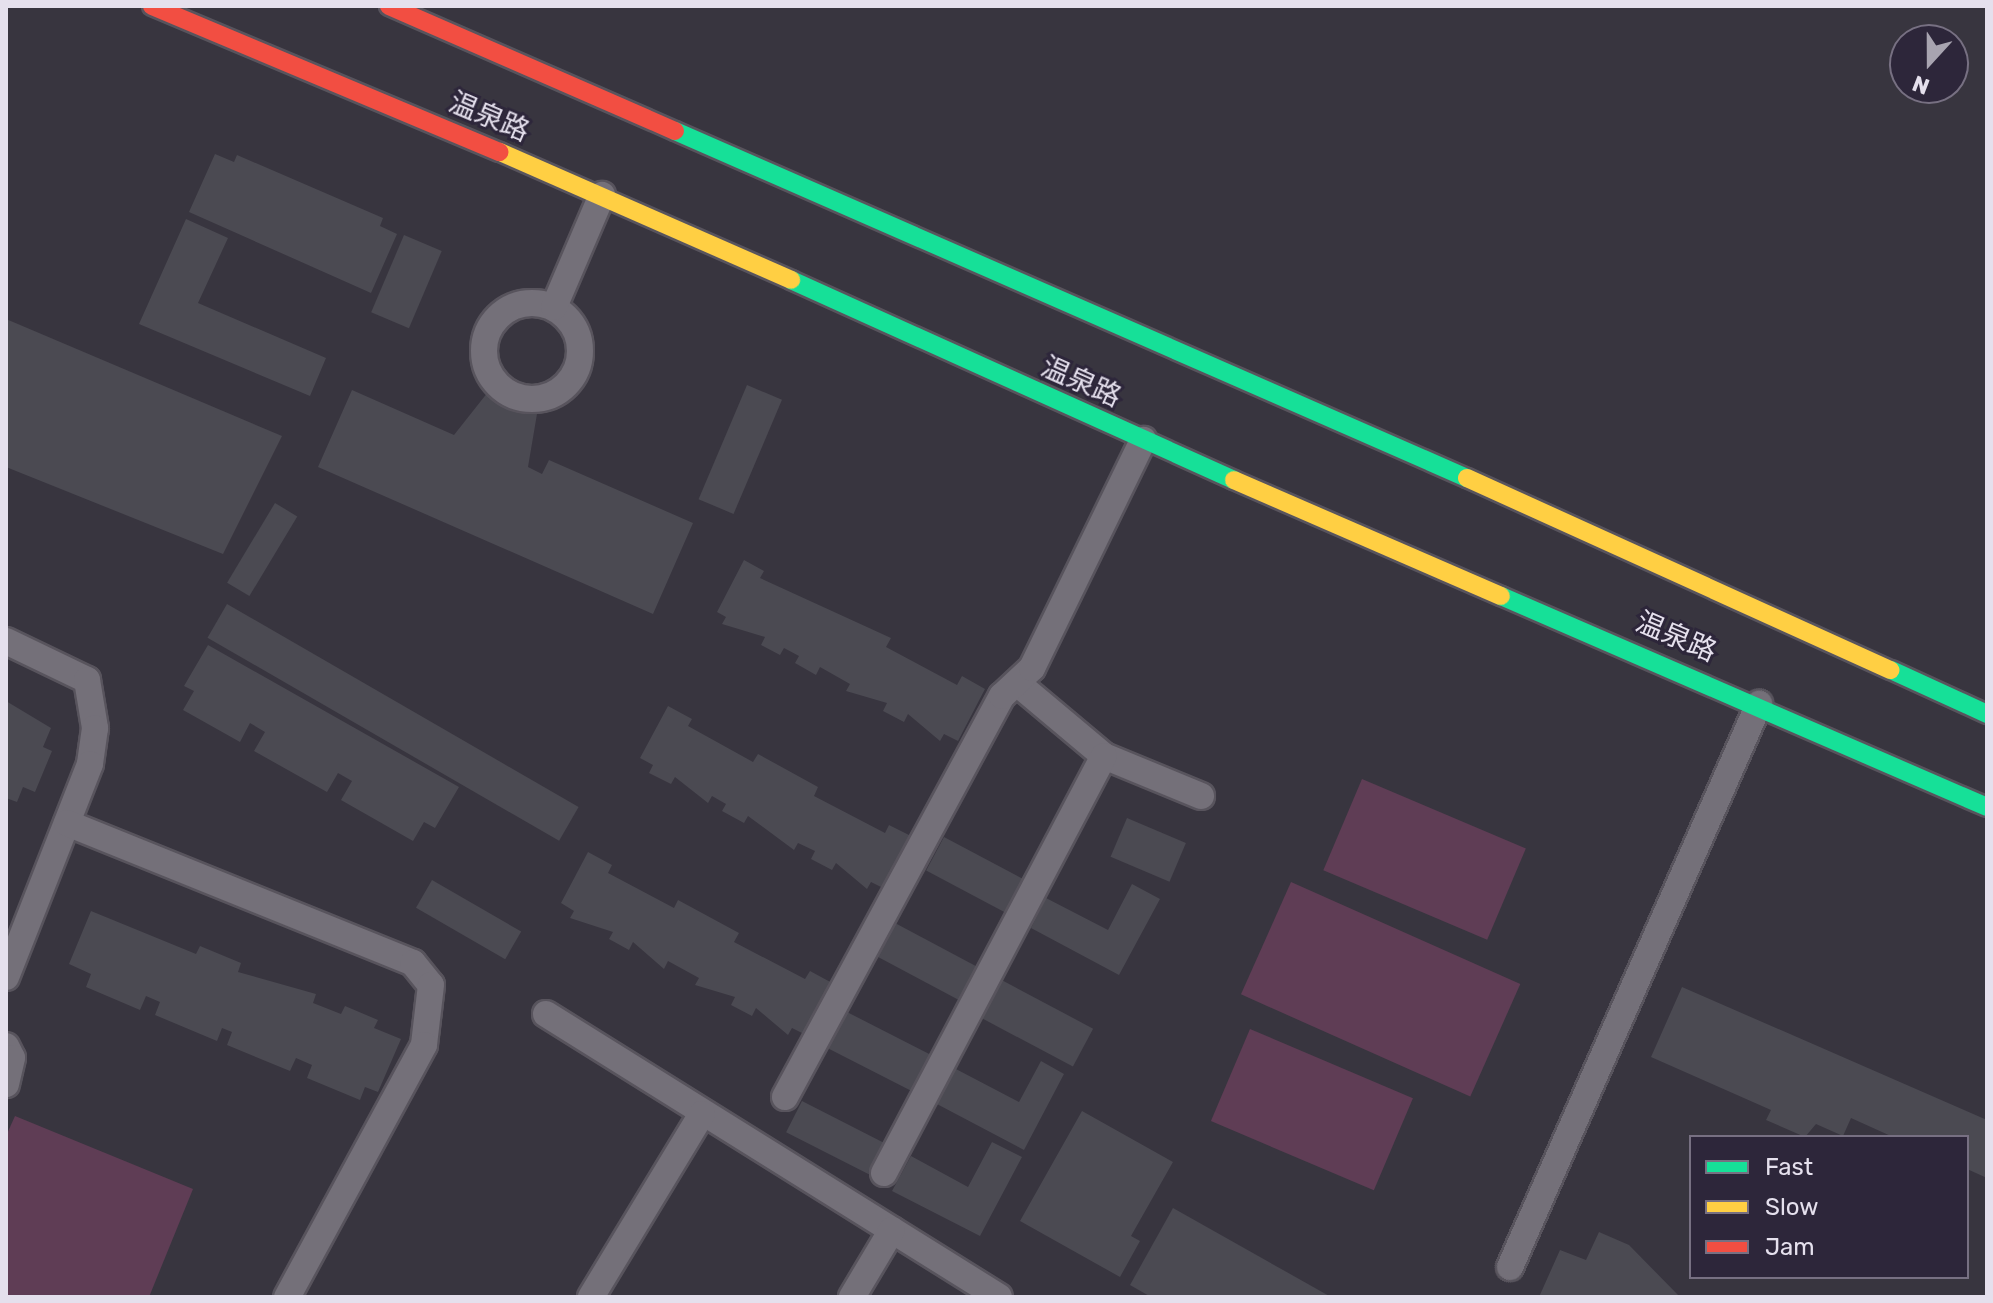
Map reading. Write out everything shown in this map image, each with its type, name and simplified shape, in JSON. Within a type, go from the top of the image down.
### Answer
[{"type":"main road","name":"温泉路","points":[[152,6],[602,195],[1143,440],[1759,704],[1987,807]]},
{"type":"main road","name":"温泉路","points":[[389,6],[1354,427],[1987,714]]},
{"type":"lane","points":[[554,307],[602,195]]},
{"type":"lane","points":[[785,1097],[1002,696],[1032,668],[1143,440]]},
{"type":"lane","points":[[6,641],[87,680],[94,699],[90,764],[6,977]]},
{"type":"lane","points":[[1017,683],[1104,756],[1201,796]]},
{"type":"lane","points":[[1510,1267],[1759,704]]},
{"type":"lane","points":[[884,1173],[1104,756]]},
{"type":"lane","points":[[67,823],[413,963],[431,985],[424,1045],[287,1297]]},
{"type":"lane","points":[[546,1014],[999,1297]]},
{"type":"lane","points":[[6,1046],[12,1058],[6,1084]]},
{"type":"lane","points":[[591,1297],[702,1114]]},
{"type":"lane","points":[[852,1297],[892,1230]]},
{"type":"shaded area","points":[[1362,779],[1526,849],[1487,940],[1323,870]]},
{"type":"shaded area","points":[[1291,882],[1520,984],[1470,1096],[1241,994]]},
{"type":"shaded area","points":[[1250,1029],[1413,1098],[1374,1190],[1211,1121]]},
{"type":"shaded area","points":[[15,1116],[193,1189],[149,1297],[6,1297],[6,1136]]},
{"type":"building","points":[[215,154],[234,162],[237,155],[383,218],[380,226],[397,234],[371,293],[189,212]]},
{"type":"building","points":[[186,219],[228,238],[198,303],[326,358],[310,396],[139,324]]},
{"type":"building","points":[[404,235],[442,251],[409,328],[371,312]]},
{"type":"building","points":[[6,319],[282,436],[223,554],[6,467]]},
{"type":"building","points":[[747,385],[782,400],[734,514],[699,499]]},
{"type":"building","points":[[352,390],[454,435],[488,392],[537,414],[528,467],[542,474],[549,460],[693,523],[653,614],[318,467]]},
{"type":"building","points":[[275,503],[297,516],[249,596],[227,583]]},
{"type":"building","points":[[744,560],[764,571],[760,578],[891,638],[886,647],[957,685],[962,676],[985,689],[958,741],[944,734],[940,741],[908,714],[904,722],[883,711],[887,703],[846,691],[850,684],[820,667],[816,675],[795,663],[799,656],[784,648],[780,655],[761,645],[765,637],[722,624],[726,617],[717,612]]},
{"type":"building","points":[[227,604],[579,807],[559,841],[208,638]]},
{"type":"building","points":[[208,645],[459,787],[435,828],[424,822],[413,841],[341,800],[352,781],[338,773],[327,792],[254,751],[265,732],[250,723],[240,742],[183,710],[194,691],[184,686]]},
{"type":"building","points":[[6,701],[51,728],[43,747],[52,751],[35,792],[23,787],[17,802],[6,798]]},
{"type":"building","points":[[668,706],[692,719],[688,726],[753,762],[758,754],[818,787],[814,796],[885,833],[889,825],[913,837],[885,889],[871,882],[867,889],[836,863],[832,870],[811,859],[815,851],[798,843],[794,850],[748,816],[744,823],[722,811],[726,804],[712,796],[708,803],[675,777],[671,784],[649,773],[653,765],[640,758]]},
{"type":"building","points":[[1127,818],[1186,843],[1170,882],[1111,857]]},
{"type":"building","points":[[944,837],[1030,883],[1012,916],[926,871]]},
{"type":"building","points":[[588,852],[612,865],[608,873],[674,908],[678,900],[739,933],[734,942],[805,979],[810,971],[834,984],[806,1035],[792,1028],[788,1035],[756,1008],[752,1016],[731,1005],[735,997],[695,985],[699,978],[668,961],[664,969],[633,942],[629,950],[609,939],[613,932],[570,918],[574,911],[561,903]]},
{"type":"building","points":[[432,880],[521,931],[505,959],[416,908]]},
{"type":"building","points":[[1132,884],[1160,899],[1119,975],[1031,928],[1046,898],[1108,930]]},
{"type":"building","points":[[91,911],[196,954],[200,946],[241,963],[238,972],[316,994],[313,1003],[341,1014],[345,1006],[378,1020],[374,1028],[401,1039],[378,1092],[365,1087],[360,1100],[307,1078],[312,1065],[296,1058],[290,1071],[227,1045],[232,1032],[222,1028],[217,1041],[155,1015],[160,1002],[146,996],[140,1010],[86,987],[91,974],[69,964]]},
{"type":"building","points":[[895,923],[984,970],[966,1004],[877,957]]},
{"type":"building","points":[[996,977],[1093,1029],[1073,1067],[976,1015]]},
{"type":"building","points":[[1682,987],[1987,1120],[1987,1178],[1969,1170],[1969,1135],[1889,1135],[1851,1118],[1843,1135],[1816,1124],[1807,1135],[1800,1135],[1766,1120],[1771,1110],[1651,1057]]},
{"type":"building","points":[[845,1011],[934,1056],[915,1093],[826,1048]]},
{"type":"building","points":[[1041,1061],[1064,1074],[1024,1150],[935,1103],[954,1068],[1019,1102]]},
{"type":"building","points":[[802,1101],[891,1146],[875,1178],[786,1132]]},
{"type":"building","points":[[1082,1111],[1173,1162],[1131,1236],[1140,1241],[1120,1277],[1020,1221]]},
{"type":"building","points":[[992,1142],[1022,1157],[980,1236],[892,1191],[911,1156],[968,1187]]},
{"type":"building","points":[[1173,1208],[1331,1297],[1151,1297],[1130,1285]]},
{"type":"building","points":[[1599,1232],[1629,1245],[1680,1297],[1539,1297],[1560,1250],[1586,1260]]},
{"type":"traffic: fast","points":[[675,131],[1467,478]]},
{"type":"traffic: fast","points":[[791,280],[1234,480]]},
{"type":"traffic: fast","points":[[1501,596],[1987,807]]},
{"type":"traffic: fast","points":[[1891,670],[1987,714]]},
{"type":"traffic: slow","points":[[500,152],[791,280]]},
{"type":"traffic: slow","points":[[1467,478],[1891,670]]},
{"type":"traffic: slow","points":[[1234,480],[1501,596]]},
{"type":"traffic: jam","points":[[152,6],[500,152]]},
{"type":"traffic: jam","points":[[389,6],[675,131]]}]
